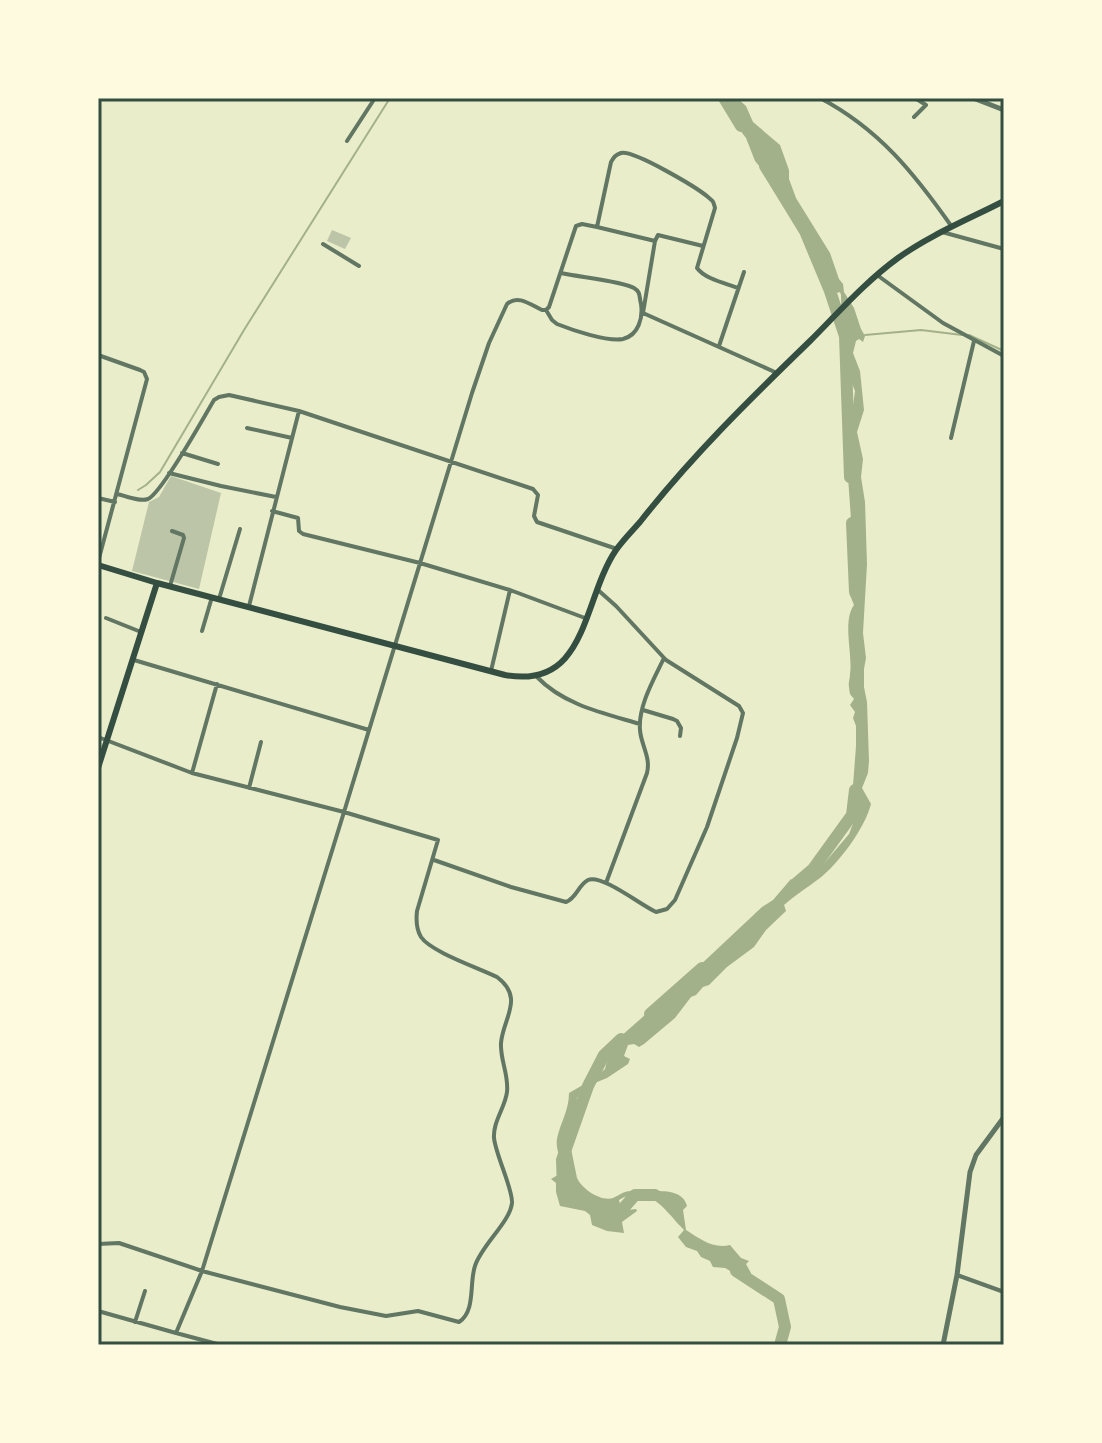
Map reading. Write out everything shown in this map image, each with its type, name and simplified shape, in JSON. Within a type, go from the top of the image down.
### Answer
[{"type":"main road","points":[[98,564],[157,583],[491,671],[521,678],[537,677],[554,670],[567,658],[579,636],[596,588],[617,549],[666,488],[777,373],[899,257],[1004,201]]},
{"type":"main road","points":[[98,768],[157,583]]},
{"type":"street","points":[[347,141],[375,98]]},
{"type":"street","points":[[820,98],[864,125],[884,142],[921,184],[952,227]]},
{"type":"street","points":[[914,117],[926,105],[915,98]]},
{"type":"street","points":[[973,98],[1004,110]]},
{"type":"street","points":[[597,227],[611,162],[623,153],[635,155],[711,199],[715,208],[698,271],[738,288]]},
{"type":"street","points":[[546,310],[552,302],[576,226],[582,224],[655,241]]},
{"type":"street","points":[[942,232],[1004,249]]},
{"type":"street","points":[[546,310],[557,324],[584,332],[619,339],[632,334],[643,313],[658,235],[703,246]]},
{"type":"street","points":[[323,244],[359,266]]},
{"type":"street","points":[[719,346],[744,272]]},
{"type":"street","points":[[561,273],[635,288],[643,313]]},
{"type":"street","points":[[874,278],[972,340],[1004,356]]},
{"type":"street","points":[[176,1333],[202,1271],[489,343],[511,300],[518,299],[546,310]]},
{"type":"street","points":[[643,313],[777,373]]},
{"type":"street","points":[[951,438],[972,340]]},
{"type":"street","points":[[98,355],[140,370],[146,376],[98,564]]},
{"type":"street","points":[[117,494],[142,500],[157,491],[214,400],[229,395],[299,411],[533,489],[538,495],[534,516],[537,522],[617,549]]},
{"type":"street","points":[[249,606],[299,411]]},
{"type":"street","points":[[247,428],[292,438]]},
{"type":"street","points":[[182,453],[218,464]]},
{"type":"street","points":[[169,473],[276,497]]},
{"type":"street","points":[[98,498],[115,502]]},
{"type":"street","points":[[272,511],[298,518],[299,531],[303,534],[420,563],[510,590],[585,618]]},
{"type":"street","points":[[202,631],[240,529]]},
{"type":"street","points":[[170,586],[184,538],[172,531]]},
{"type":"street","points":[[433,860],[566,902],[572,901],[588,880],[606,883],[656,912],[667,909],[675,900],[707,827],[743,713],[739,706],[664,658],[596,588]]},
{"type":"street","points":[[491,671],[510,590]]},
{"type":"street","points":[[106,618],[142,633]]},
{"type":"street","points":[[606,883],[649,767],[640,724],[664,658]]},
{"type":"street","points":[[133,660],[369,730]]},
{"type":"street","points":[[537,677],[561,697],[640,724]]},
{"type":"street","points":[[192,773],[217,684]]},
{"type":"street","points":[[643,710],[677,721],[681,728],[680,736]]},
{"type":"street","points":[[98,737],[192,773],[344,812],[439,842],[417,911],[416,922],[420,934],[425,941],[443,952],[497,977],[505,983],[511,995],[501,1039],[507,1092],[494,1138],[512,1202],[507,1216],[476,1262],[466,1316],[459,1322],[418,1311],[386,1316],[340,1307],[202,1271],[119,1243],[98,1244]]},
{"type":"street","points":[[249,788],[261,742]]},
{"type":"street","points":[[943,1345],[957,1275],[970,1172],[976,1155],[1004,1117]]},
{"type":"street","points":[[957,1275],[1004,1292]]},
{"type":"street","points":[[135,1322],[145,1291]]},
{"type":"street","points":[[98,1311],[221,1345]]},
{"type":"shaded area","points":[[726,98],[737,98],[746,106],[753,122],[780,145],[796,198],[830,253],[865,336],[863,342],[859,339],[856,341],[853,353],[860,371],[864,410],[857,432],[863,459],[861,477],[867,564],[863,633],[869,761],[862,788],[871,804],[863,824],[843,854],[820,878],[784,905],[786,911],[754,947],[691,997],[675,1018],[644,1044],[639,1047],[628,1045],[624,1056],[630,1059],[628,1064],[607,1078],[585,1087],[577,1098],[576,1113],[568,1134],[577,1178],[587,1190],[608,1199],[633,1191],[677,1194],[687,1206],[683,1210],[686,1230],[712,1244],[730,1245],[741,1258],[749,1261],[746,1264],[751,1273],[750,1285],[746,1279],[746,1284],[725,1268],[713,1267],[697,1251],[686,1247],[678,1237],[684,1230],[656,1201],[639,1194],[619,1200],[621,1208],[637,1211],[622,1222],[624,1233],[607,1231],[592,1225],[590,1215],[585,1211],[560,1206],[556,1183],[551,1179],[563,1172],[557,1139],[569,1093],[605,1069],[611,1045],[654,1007],[669,1003],[696,969],[773,900],[791,879],[793,881],[816,873],[849,834],[856,816],[852,799],[856,726],[853,718],[855,712],[850,705],[854,699],[849,685],[848,629],[854,605],[850,595],[856,572],[848,477],[854,440],[852,413],[855,391],[849,376],[850,356],[842,335],[841,295],[827,280],[810,238],[803,231],[787,195],[755,161],[746,138],[730,117],[736,111]]},
{"type":"building","points":[[332,230],[351,238],[345,249],[327,241]]},
{"type":"building","points":[[171,476],[221,493],[199,589],[132,571],[149,502],[159,497]]},
{"type":"waterway","points":[[138,490],[160,472],[244,330],[390,98]]},
{"type":"waterway","points":[[724,98],[741,126]]},
{"type":"waterway","points":[[765,166],[805,231],[845,336],[850,477]]},
{"type":"waterway","points":[[865,335],[921,330],[962,335]]},
{"type":"waterway","points":[[969,335],[1004,351]]},
{"type":"waterway","points":[[852,523],[855,592]]},
{"type":"waterway","points":[[793,886],[813,869],[852,815],[855,790]]},
{"type":"waterway","points":[[650,1014],[702,968]]},
{"type":"waterway","points":[[563,1189],[562,1160],[588,1086],[604,1055],[621,1039]]},
{"type":"waterway","points":[[613,1218],[635,1195],[655,1195]]},
{"type":"waterway","points":[[736,1271],[779,1299],[785,1327],[780,1345]]}]
